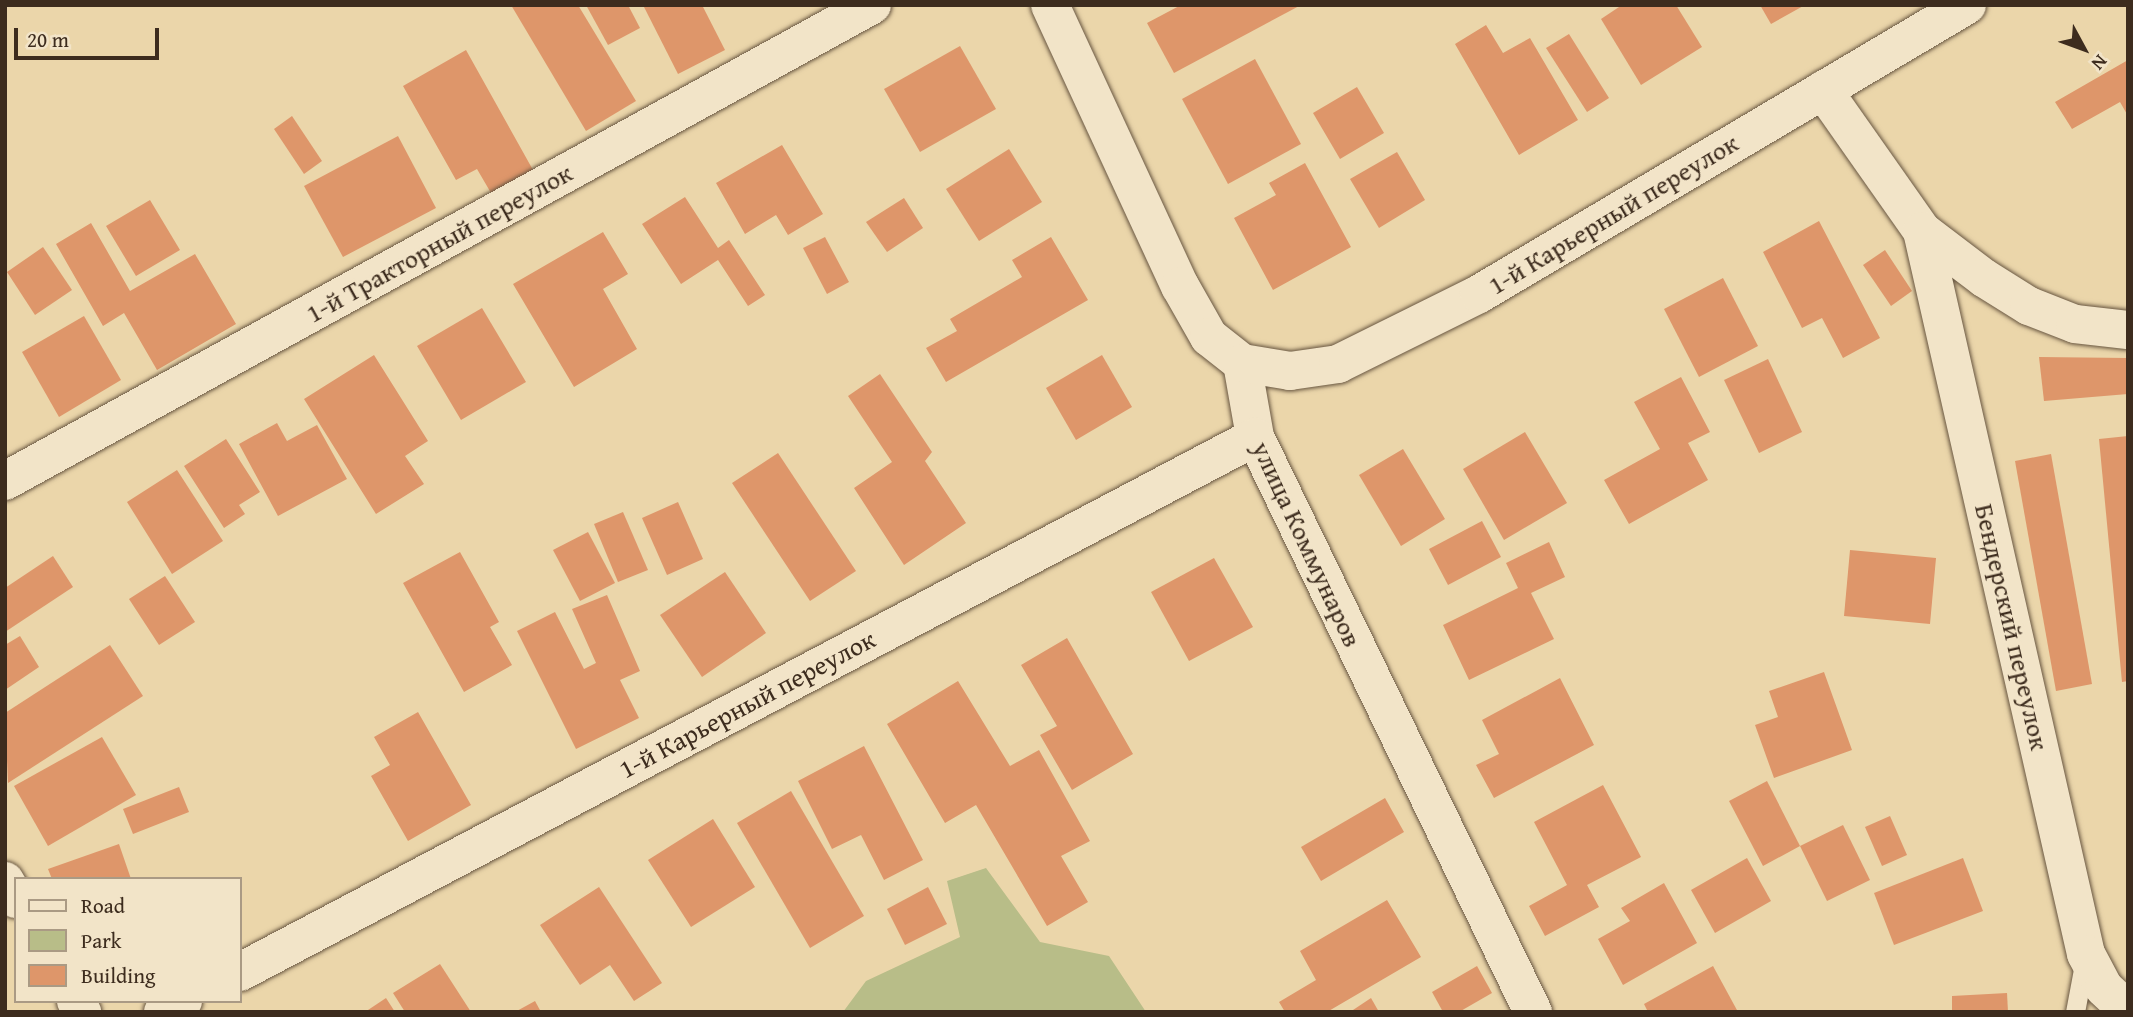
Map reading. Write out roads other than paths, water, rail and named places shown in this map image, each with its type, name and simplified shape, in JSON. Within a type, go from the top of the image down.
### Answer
[{"type":"street","name":"1-й Тракторный переулок","points":[[5,481],[872,5]]},
{"type":"street","points":[[1050,5],[1180,286],[1209,337],[1242,363]]},
{"type":"street","name":"1-й Карьерный переулок","points":[[1242,363],[1290,371],[1338,364],[1479,294],[1967,5]]},
{"type":"street","points":[[1823,89],[1922,232],[1984,278],[2029,306],[2074,324],[2128,330]]},
{"type":"street","name":"Бендерский переулок","points":[[1922,232],[2086,954],[2104,988],[2128,1010]]},
{"type":"street","name":"улица Коммунаров","points":[[1242,363],[1255,437],[1533,1012]]},
{"type":"street","name":"1-й Карьерный переулок","points":[[242,971],[1255,437]]},
{"type":"street","points":[[163,1012],[179,1003]]},
{"type":"lane","points":[[2076,1012],[2086,954]]}]
